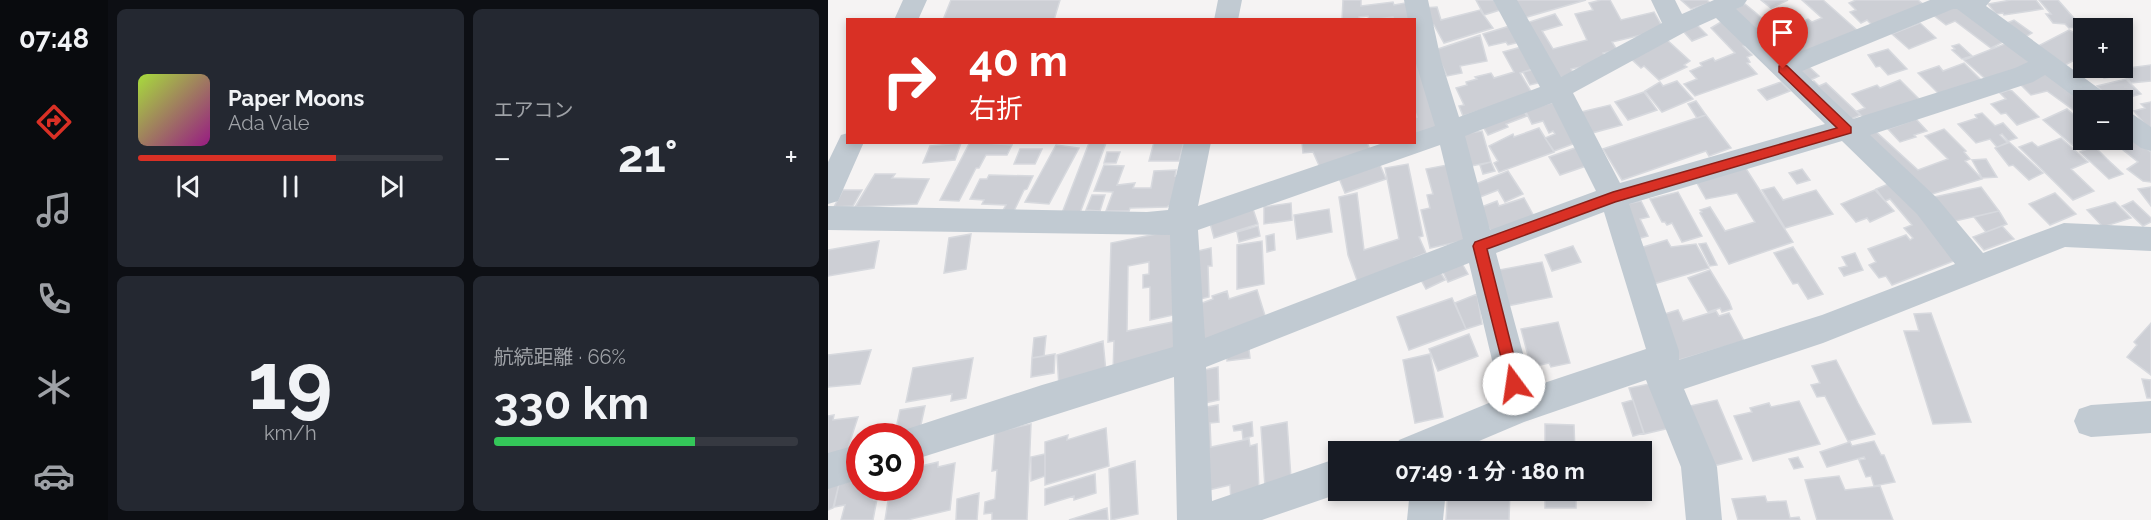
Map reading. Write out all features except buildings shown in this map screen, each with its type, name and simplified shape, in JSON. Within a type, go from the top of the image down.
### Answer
[{"type":"street","points":[[907,18],[915,0]]},
{"type":"street","points":[[1226,18],[1230,0]]},
{"type":"street","points":[[1416,0],[1428,60],[1450,131],[1520,407]]},
{"type":"street","points":[[1505,0],[1558,90],[1613,197],[1663,351],[1661,374]]},
{"type":"street","points":[[1664,0],[1676,26]]},
{"type":"street","points":[[1783,69],[1950,1],[1967,0],[2082,90]]},
{"type":"street","points":[[1416,143],[1558,90],[1676,26],[1727,4],[1783,69],[1927,206],[1977,269]]},
{"type":"street","points":[[924,439],[1042,401],[1191,357],[1613,197],[1857,129],[2024,75],[2046,64]]},
{"type":"street","points":[[2133,128],[2151,141]]},
{"type":"street","points":[[1195,520],[1185,235],[1180,222],[1198,144]]},
{"type":"street","points":[[828,218],[1147,224],[1180,222],[1231,210],[1414,144]]},
{"type":"street","points":[[828,193],[842,146]]},
{"type":"street","points":[[1661,374],[1822,329],[2064,235],[2151,239]]},
{"type":"street","points":[[1443,441],[1520,407],[1651,363],[1661,374],[1699,467],[1704,520]]},
{"type":"street","points":[[2091,421],[2151,417]]},
{"type":"street","points":[[828,471],[846,465]]},
{"type":"street","points":[[1209,520],[1328,479]]},
{"type":"street","points":[[1425,520],[1427,501]]},
{"type":"route","points":[[1514,384],[1479,246],[1613,197],[1847,130],[1783,69]]}]
